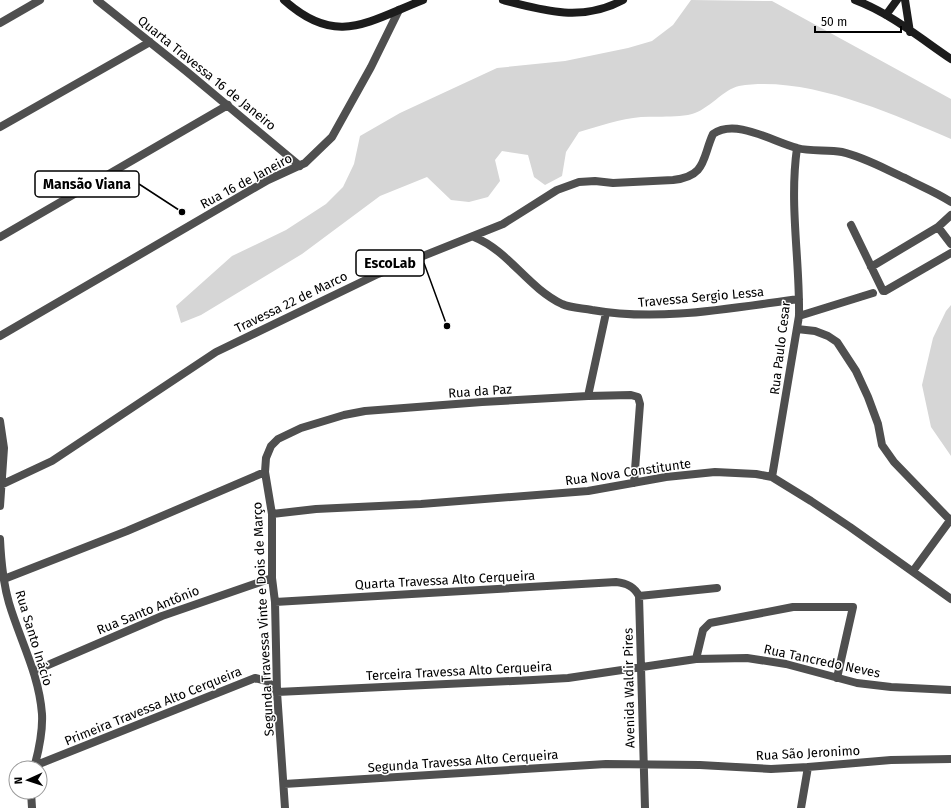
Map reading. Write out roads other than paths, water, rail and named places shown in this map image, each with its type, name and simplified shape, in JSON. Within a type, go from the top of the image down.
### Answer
[{"type":"main road","points":[[284,0],[309,20],[323,26],[339,28],[359,25],[419,1]]},
{"type":"main road","points":[[503,0],[545,11],[571,13],[601,9],[623,0]]},
{"type":"main road","points":[[855,0],[875,4],[886,15],[951,59]]},
{"type":"main road","points":[[886,15],[897,0]]},
{"type":"main road","points":[[905,0],[910,32]]},
{"type":"street","points":[[0,23],[40,0]]},
{"type":"street","name":"Quarta Travessa 16 de Janeiro","points":[[97,0],[228,105],[300,166]]},
{"type":"street","name":"Rua 16 de Janeiro","points":[[0,336],[268,180],[300,166],[322,149],[332,137],[371,67],[399,10]]},
{"type":"street","points":[[0,127],[150,42]]},
{"type":"street","points":[[0,237],[228,105]]},
{"type":"street","name":"Travessa 22 de Marco","points":[[1,486],[52,461],[216,352],[378,274],[474,237],[515,217],[557,190],[579,182],[650,182],[681,179],[700,168],[705,160],[713,134],[722,128],[732,128],[749,132],[797,148],[850,154],[936,192],[951,202]]},
{"type":"street","name":"Rua Paulo Cesar","points":[[772,477],[799,316],[793,196],[797,148]]},
{"type":"street","points":[[871,267],[938,227],[951,214]]},
{"type":"street","points":[[850,225],[883,291],[888,290],[951,253]]},
{"type":"street","points":[[938,227],[951,244]]},
{"type":"street","name":"Travessa Sergio Lessa","points":[[474,237],[483,240],[503,254],[530,282],[561,303],[606,313],[657,315],[799,299]]},
{"type":"street","points":[[799,316],[873,293]]},
{"type":"street","points":[[588,396],[606,313]]},
{"type":"street","points":[[797,329],[815,331],[828,336],[837,342],[856,371],[868,397],[878,424],[882,445],[888,454],[951,519],[913,571]]},
{"type":"street","name":"Rua da Paz","points":[[265,472],[266,458],[271,446],[278,439],[301,428],[344,415],[365,411],[588,396],[631,395],[635,396],[639,400],[634,483]]},
{"type":"street","points":[[0,421],[4,448],[0,506]]},
{"type":"street","points":[[4,579],[127,531],[265,472]]},
{"type":"street","name":"Segunda Travessa Vinte e Dois de Março","points":[[265,472],[272,514],[272,578],[275,602],[276,692],[285,808]]},
{"type":"street","name":"Rua Nova Constitunte","points":[[272,514],[316,509],[421,504],[588,491],[682,475],[715,472],[742,473],[772,477],[850,527],[951,599]]},
{"type":"street","name":"Rua Santo Inácio","points":[[0,539],[4,579],[9,603],[34,671],[42,724],[40,750],[36,760]]},
{"type":"street","name":"Rua Santo Antônio","points":[[34,671],[162,616],[272,578]]},
{"type":"street","name":"Quarta Travessa Alto Cerqueira","points":[[275,602],[616,582],[633,587],[639,596]]},
{"type":"street","points":[[639,596],[716,588]]},
{"type":"street","name":"Avenida Waldir Pires","points":[[639,596],[645,808]]},
{"type":"street","points":[[696,659],[703,630],[710,623],[793,607],[853,607],[837,678]]},
{"type":"street","name":"Rua Tancredo Neves","points":[[641,668],[696,659],[759,659],[876,686],[951,690]]},
{"type":"street","name":"Terceira Travessa Alto Cerqueira","points":[[276,692],[533,680],[641,668]]},
{"type":"street","name":"Primeira Travessa Alto Cerqueira","points":[[48,761],[255,678],[267,681],[276,692]]},
{"type":"street","name":"Rua São Jeronimo","points":[[643,763],[771,769],[808,768],[890,760],[951,759]]},
{"type":"street","name":"Segunda Travessa Alto Cerqueira","points":[[284,784],[643,763]]},
{"type":"street","points":[[801,808],[808,768]]},
{"type":"place","name":"Mansão Viana","points":[[182,212]]},
{"type":"place","name":"EscoLab","points":[[447,326]]}]
